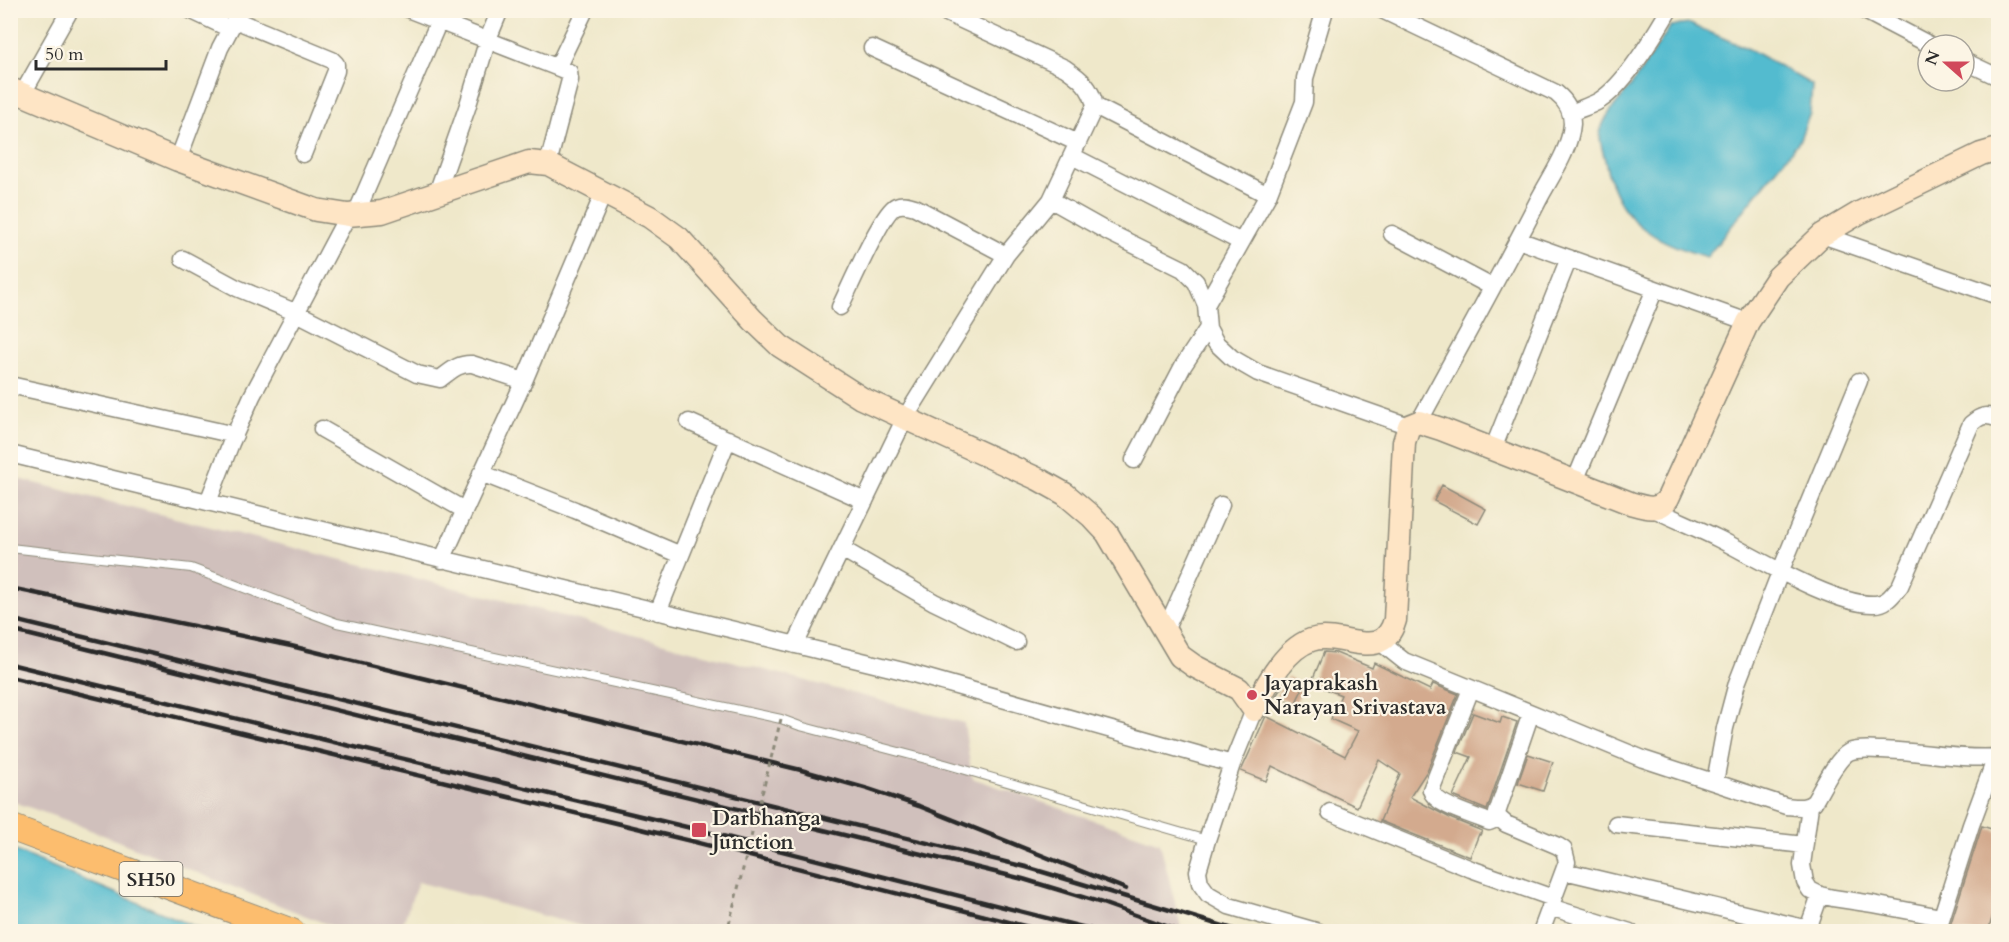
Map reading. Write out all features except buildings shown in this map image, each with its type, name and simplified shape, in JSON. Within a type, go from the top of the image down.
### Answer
[{"type":"main road","points":[[17,91],[178,160],[316,210],[352,215],[382,213],[529,162],[548,164],[604,192],[650,217],[679,238],[753,320],[780,346],[861,398],[1065,494],[1107,533],[1179,656],[1239,689],[1254,710]]},
{"type":"main road","points":[[1254,710],[1265,685],[1298,647],[1313,639],[1369,644],[1380,642],[1392,630],[1395,620],[1404,442],[1414,424],[1493,449],[1630,503],[1652,508],[1665,504],[1748,322],[1778,277],[1822,234],[1879,203],[1981,154],[1998,149]]},
{"type":"main road","points":[[1239,689],[1265,685]]},
{"type":"main road","name":"SH50","points":[[10,827],[291,932]]},
{"type":"street","points":[[17,91],[70,10]]},
{"type":"street","points":[[190,10],[235,20],[332,60],[336,64],[336,71],[303,154]]},
{"type":"street","points":[[410,10],[569,72],[570,80],[548,164]]},
{"type":"street","points":[[437,193],[488,39],[500,10]]},
{"type":"street","points":[[558,66],[585,10]]},
{"type":"street","points":[[795,645],[905,418],[1006,255],[1051,200],[1095,106],[1093,94],[1083,80],[1065,68],[940,10]]},
{"type":"street","points":[[1206,305],[1268,195],[1304,102],[1305,78],[1325,10]]},
{"type":"street","points":[[1051,200],[1108,232],[1183,269],[1196,282],[1206,305],[1208,328],[1216,343],[1257,374],[1414,424],[1518,240],[1568,143],[1572,125],[1571,113],[1565,101],[1556,93],[1417,19],[1382,10]]},
{"type":"street","points":[[1571,113],[1599,101],[1617,84],[1639,58],[1669,10]]},
{"type":"street","points":[[1863,10],[1916,38]]},
{"type":"street","points":[[178,160],[220,48],[235,20]]},
{"type":"street","points":[[208,502],[252,396],[352,215],[439,21]]},
{"type":"street","points":[[872,48],[1075,149],[1241,242]]},
{"type":"street","points":[[1976,66],[1998,76]]},
{"type":"street","points":[[1095,106],[1268,195]]},
{"type":"street","points":[[442,560],[524,381],[604,192]]},
{"type":"street","points":[[840,307],[887,213],[895,206],[904,204],[915,207],[1006,255]]},
{"type":"street","points":[[1392,234],[1492,287]]},
{"type":"street","points":[[1822,234],[1998,296]]},
{"type":"street","points":[[1518,240],[1748,322]]},
{"type":"street","points":[[1493,449],[1569,258]]},
{"type":"street","points":[[183,259],[237,288],[297,313],[426,376],[440,379],[464,363],[524,381]]},
{"type":"street","points":[[1575,481],[1655,289]]},
{"type":"street","points":[[1134,460],[1183,366],[1208,328]]},
{"type":"street","points":[[1715,782],[1725,728],[1737,683],[1780,570],[1859,381]]},
{"type":"street","points":[[10,384],[235,435]]},
{"type":"street","points":[[1652,508],[1716,537],[1823,592],[1853,601],[1878,604],[1890,598],[1900,586],[1971,424],[1980,416],[1998,419]]},
{"type":"street","points":[[689,422],[865,501]]},
{"type":"street","points":[[322,429],[464,510]]},
{"type":"street","points":[[658,612],[728,439]]},
{"type":"street","points":[[10,454],[903,671],[1232,764]]},
{"type":"street","points":[[481,473],[681,555]]},
{"type":"street","points":[[1165,631],[1221,505]]},
{"type":"street","points":[[842,549],[934,602],[1016,642]]},
{"type":"street","points":[[1380,642],[1404,661],[1643,759],[1786,806],[1810,806]]},
{"type":"street","points":[[1471,688],[1431,790],[1437,801],[1451,807],[1489,822],[1499,818]]},
{"type":"street","points":[[1254,710],[1232,764],[1198,871],[1200,883],[1208,894],[1229,906],[1318,932]]},
{"type":"street","points":[[1531,713],[1498,807],[1499,818],[1506,824],[1564,850],[1567,862],[1541,932]]},
{"type":"street","points":[[1893,750],[1997,757],[1939,924],[1820,895],[1810,890],[1805,882],[1802,865],[1810,806],[1841,759],[1850,752],[1893,750]]},
{"type":"street","points":[[1330,812],[1630,932]]},
{"type":"street","points":[[1616,824],[1804,845]]},
{"type":"street","points":[[1564,871],[1804,928],[1810,923],[1820,895]]},
{"type":"lane","points":[[10,548],[191,568],[337,623],[781,718],[800,726],[945,764],[1208,840]]},
{"type":"path","points":[[729,924],[781,718]]},
{"type":"shaded area","points":[[11,477],[507,601],[964,723],[972,778],[1160,843],[1182,931],[600,931],[418,882],[400,931],[344,931],[65,820],[11,801]]},
{"type":"water","points":[[1690,24],[1751,50],[1812,85],[1810,113],[1799,141],[1707,257],[1669,244],[1639,225],[1627,213],[1610,181],[1600,139],[1602,126],[1608,114],[1630,87],[1671,26]]},
{"type":"water","points":[[11,849],[205,931],[11,931]]},
{"type":"railway","points":[[10,588],[291,646],[801,770],[919,806],[1126,889]]},
{"type":"railway","points":[[10,619],[1026,867],[1243,932]]},
{"type":"railway","points":[[10,630],[1023,879],[1102,903],[1183,932]]},
{"type":"railway","points":[[10,664],[699,830],[1102,932]]},
{"type":"railway","points":[[10,677],[695,842],[1048,932]]},
{"type":"place","name":"Jayaprakash Narayan Srivastava","points":[[1252,695]]},
{"type":"place","name":"Darbhanga Junction","points":[[699,830]]}]
